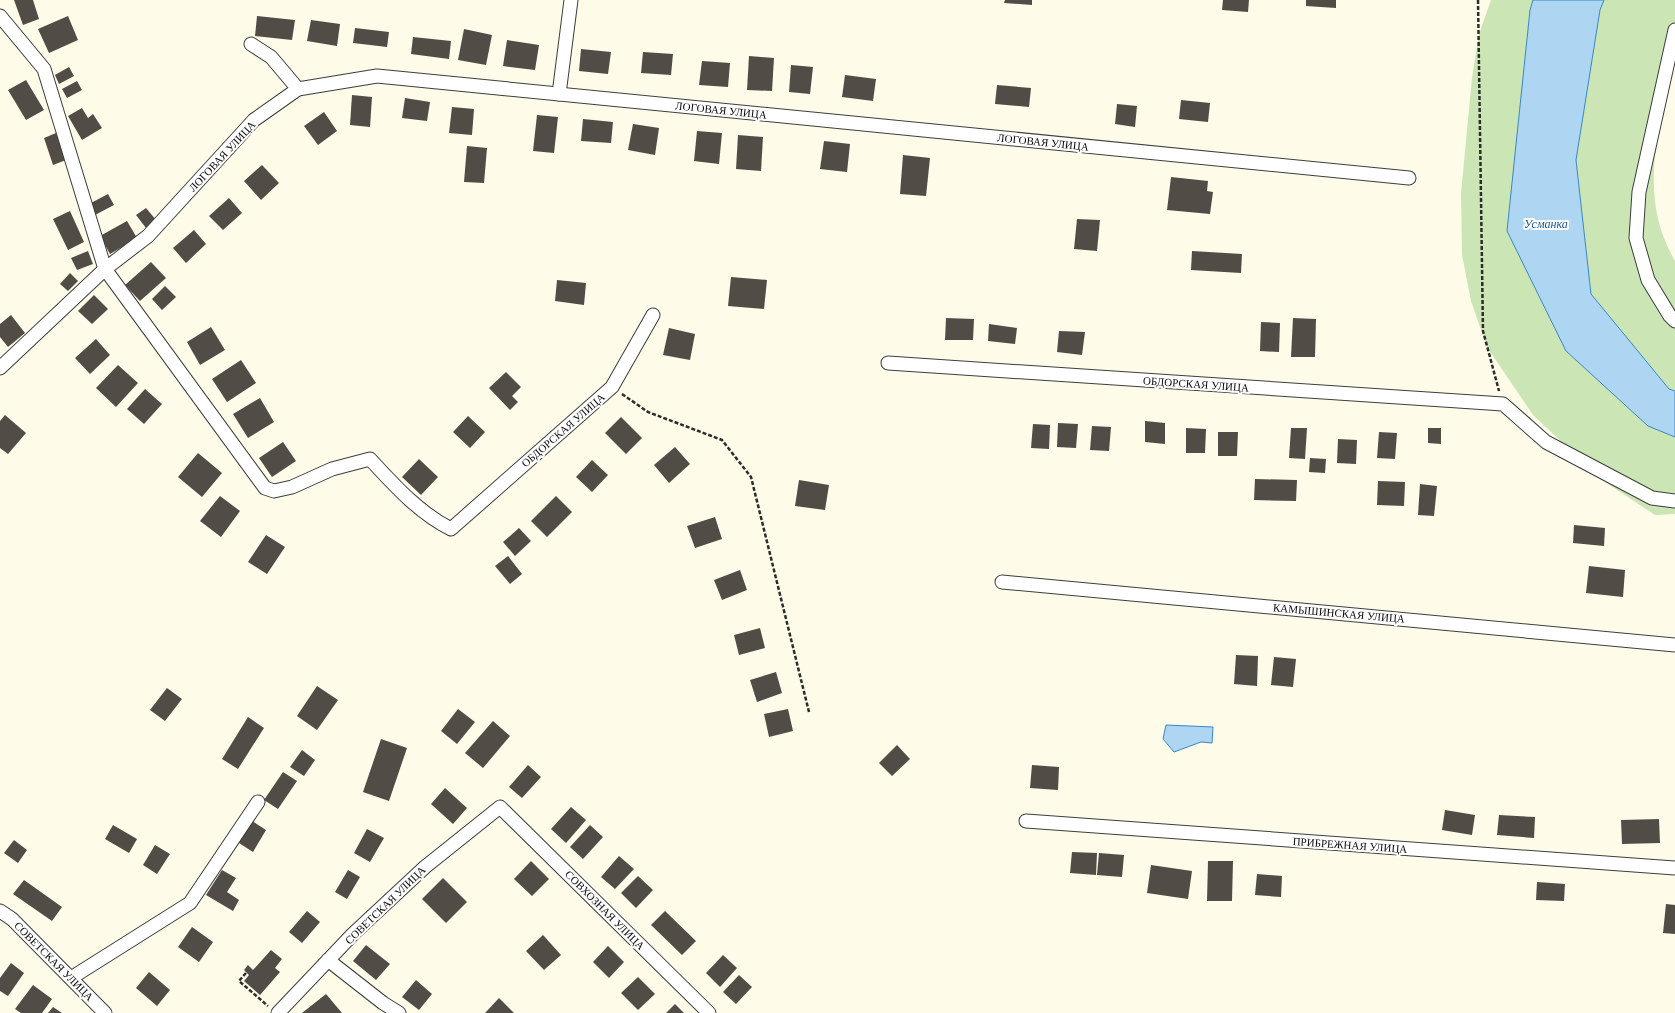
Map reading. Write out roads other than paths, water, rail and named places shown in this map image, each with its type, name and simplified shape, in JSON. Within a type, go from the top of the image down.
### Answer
[{"type":"street","points":[[558,94],[571,0]]},
{"type":"street","points":[[0,16],[44,69],[105,270]]},
{"type":"street","points":[[1675,30],[1638,192],[1636,238],[1648,280],[1670,316],[1675,321]]},
{"type":"street","points":[[251,44],[271,57],[298,89]]},
{"type":"street","name":"ЛОГОВАЯ УЛИЦА","points":[[0,368],[105,270],[148,236],[254,120],[298,89],[377,76],[1409,178]]},
{"type":"street","name":"ОБДОРСКАЯ УЛИЦА","points":[[105,270],[265,488],[274,490],[292,486],[332,468],[370,459],[399,491],[439,523],[451,529],[612,387],[653,315]]},
{"type":"street","name":"ОБДОРСКАЯ УЛИЦА","points":[[888,363],[1503,404],[1546,442],[1652,498],[1675,501]]},
{"type":"street","name":"КАМЫШИНСКАЯ УЛИЦА","points":[[1002,582],[1675,645]]},
{"type":"street","points":[[71,978],[190,903],[258,802]]},
{"type":"street","name":"СОВЕТСКАЯ УЛИЦА","points":[[275,1011],[353,934],[425,867],[500,807]]},
{"type":"street","name":"СОВХОЗНАЯ УЛИЦА","points":[[500,807],[710,1013]]},
{"type":"street","name":"ПРИБРЕЖНАЯ УЛИЦА","points":[[1026,821],[1675,868]]},
{"type":"street","name":"СОВЕТСКАЯ УЛИЦА","points":[[0,911],[12,919],[105,1013]]},
{"type":"street","points":[[328,960],[383,1003],[399,1013]]},
{"type":"water","name":"Усманка","points":[[1533,0],[1604,0],[1600,10],[1576,160],[1591,294],[1669,389],[1675,391],[1675,437],[1648,426],[1566,351],[1507,231],[1530,10]]},
{"type":"water","points":[[1166,725],[1213,727],[1212,743],[1201,742],[1174,752],[1163,739]]}]
